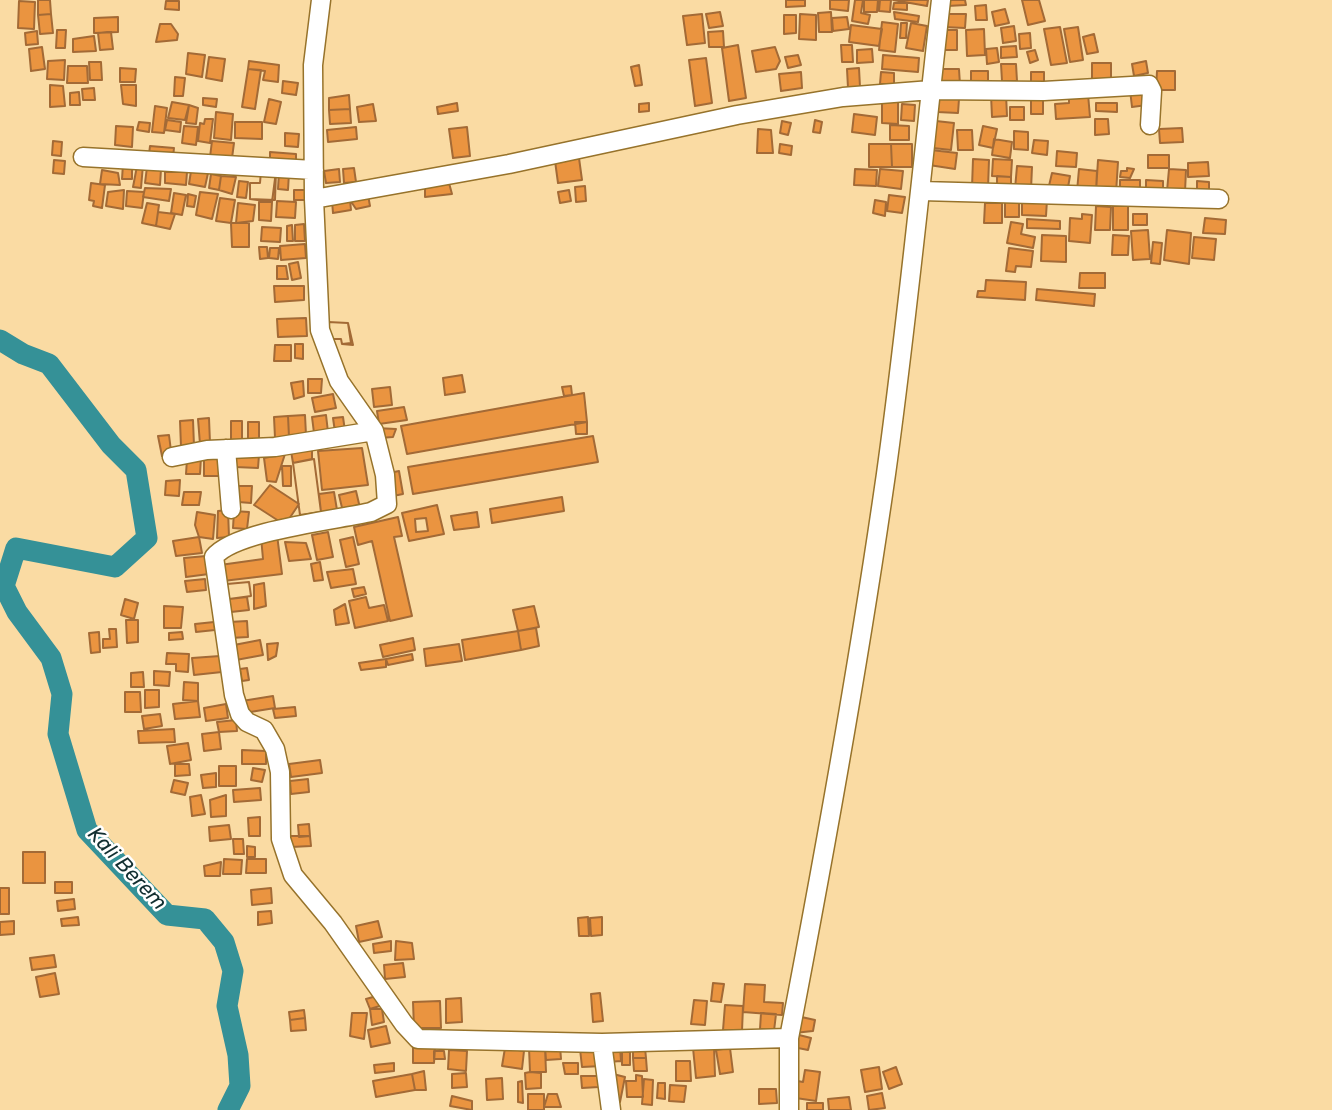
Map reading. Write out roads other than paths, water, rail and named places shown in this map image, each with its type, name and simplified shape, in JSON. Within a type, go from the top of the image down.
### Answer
[{"type":"street","points":[[321,0],[313,65],[313,199],[320,330],[340,381],[373,431],[388,498],[382,509],[251,537],[220,549],[214,557],[234,695],[247,722],[264,730],[271,740],[278,760],[281,839],[288,866],[299,885],[333,923],[404,1024],[418,1039],[441,1042],[602,1043],[789,1038]]},
{"type":"street","points":[[789,1110],[789,1038],[839,761],[886,475],[921,191],[941,0]]},
{"type":"street","points":[[313,199],[509,164],[805,102],[931,90],[1044,91],[1149,85],[1153,91],[1150,125]]},
{"type":"street","points":[[83,158],[314,170]]},
{"type":"street","points":[[921,191],[1219,199]]},
{"type":"street","points":[[172,457],[226,449],[275,447],[373,431]]},
{"type":"street","points":[[226,449],[231,509]]},
{"type":"street","points":[[602,1043],[611,1110]]},
{"type":"waterway","name":"Kali Berem","points":[[0,340],[23,354],[49,364],[111,445],[136,470],[147,538],[115,567],[16,548],[4,586],[17,612],[51,658],[62,694],[58,734],[87,830],[167,915],[205,919],[224,942],[233,971],[227,1006],[238,1055],[240,1086],[228,1110]]}]
